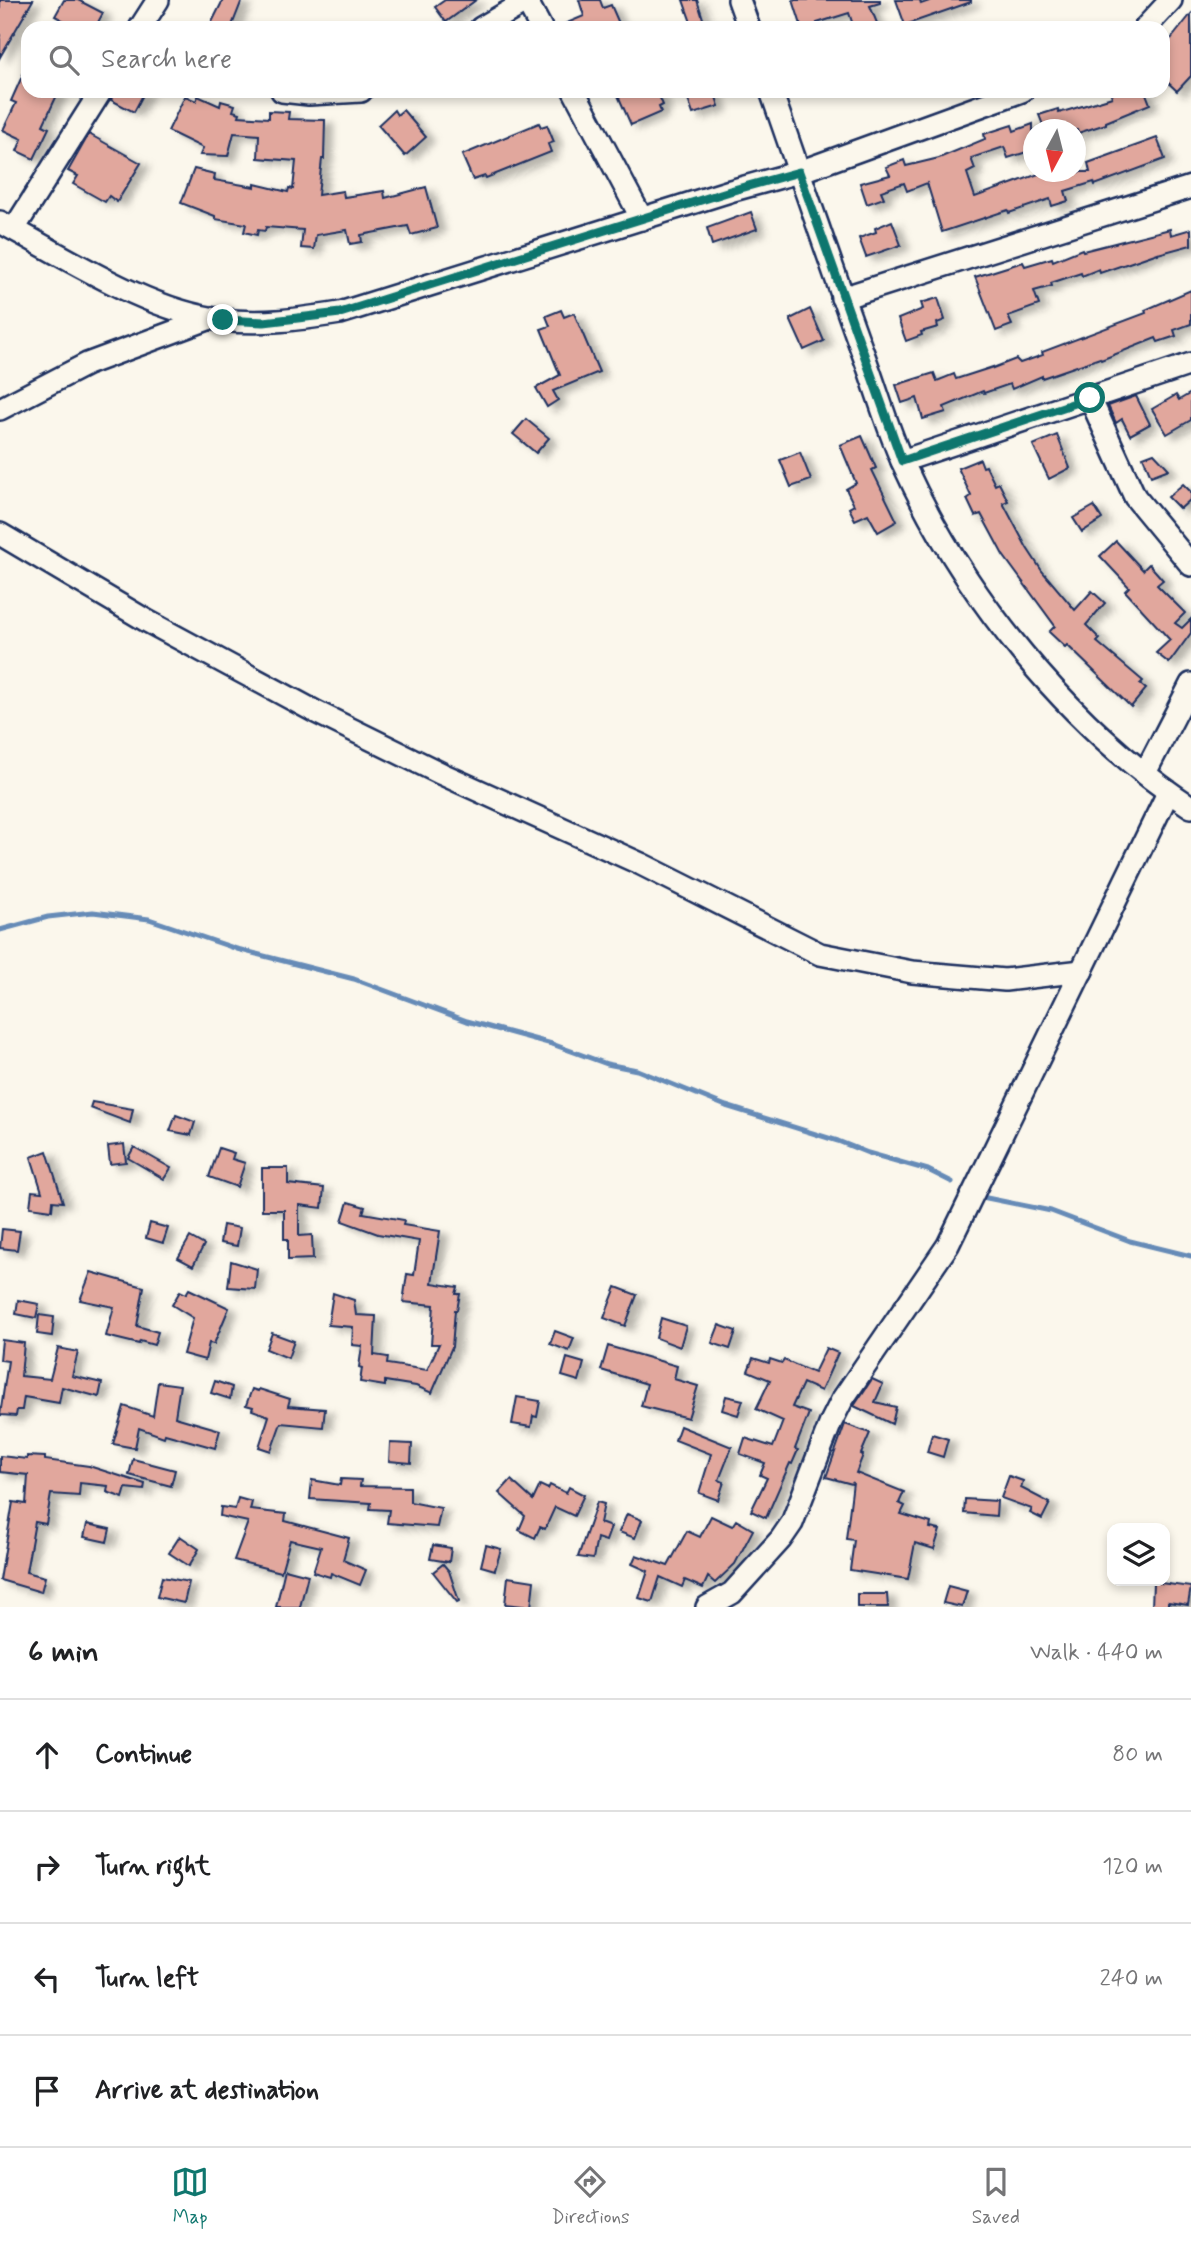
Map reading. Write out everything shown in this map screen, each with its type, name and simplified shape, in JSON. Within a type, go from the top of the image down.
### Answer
[{"type":"street","points":[[144,21],[158,0]]},
{"type":"street","points":[[492,21],[527,0],[538,21]]},
{"type":"street","points":[[739,0],[746,21]]},
{"type":"street","points":[[1152,21],[1171,0]]},
{"type":"street","points":[[96,98],[7,226],[125,289],[185,313],[210,318],[264,322],[340,313],[799,172],[1003,98]]},
{"type":"street","points":[[578,98],[642,219]]},
{"type":"street","points":[[773,98],[842,298],[902,461],[949,548],[992,616],[1089,726],[1168,793],[1191,807]]},
{"type":"street","points":[[842,298],[1191,187]]},
{"type":"street","points":[[0,409],[88,364],[210,318]]},
{"type":"street","points":[[902,461],[1191,364]]},
{"type":"street","points":[[1090,398],[1135,497],[1191,565]]},
{"type":"street","points":[[0,534],[147,621],[316,712],[442,774],[641,864],[820,954],[912,972],[1005,980],[1082,971]]},
{"type":"street","points":[[1145,773],[1191,684]]},
{"type":"street","points":[[707,1607],[732,1593],[792,1523],[842,1400],[948,1245],[1168,793]]},
{"type":"building","points":[[0,0],[33,0],[0,57]]},
{"type":"building","points":[[64,0],[78,0],[103,13],[99,21],[64,21],[55,16]]},
{"type":"building","points":[[223,0],[242,0],[234,21],[212,21]]},
{"type":"building","points":[[445,0],[476,0],[447,21],[435,7]]},
{"type":"building","points":[[579,0],[600,0],[603,8],[611,5],[618,21],[572,21],[584,16]]},
{"type":"building","points":[[683,0],[697,0],[704,21],[690,21]]},
{"type":"building","points":[[793,0],[880,0],[880,3],[870,6],[876,21],[852,21],[849,13],[823,21],[800,21]]},
{"type":"building","points":[[896,0],[920,0],[921,4],[932,0],[971,0],[916,21],[904,21]]},
{"type":"building","points":[[1191,14],[1191,76],[1177,91],[1170,84],[1170,40]]},
{"type":"building","points":[[21,79],[21,98],[56,98],[43,125],[49,128],[34,159],[17,151],[22,139],[3,130],[16,103],[11,101]]},
{"type":"building","points":[[112,98],[141,98],[134,112]]},
{"type":"building","points":[[184,98],[196,101],[197,98],[202,98],[220,106],[221,101],[235,105],[233,111],[240,113],[239,116],[269,118],[269,111],[289,112],[288,119],[325,120],[324,159],[318,195],[343,191],[344,197],[384,191],[385,198],[426,187],[437,228],[411,235],[408,226],[361,235],[362,242],[350,244],[347,230],[316,235],[314,249],[301,248],[303,230],[266,227],[265,231],[258,230],[257,235],[244,232],[246,224],[215,219],[215,216],[181,203],[194,169],[215,174],[214,180],[255,187],[255,184],[288,192],[289,188],[293,189],[296,161],[258,158],[259,135],[234,133],[228,156],[200,155],[203,148],[168,131]]},
{"type":"building","points":[[619,98],[660,98],[663,105],[659,107],[661,112],[631,125]]},
{"type":"building","points":[[687,98],[716,98],[719,106],[693,114]]},
{"type":"building","points":[[1109,98],[1148,98],[1150,104],[1086,130],[1086,119],[1041,119],[1039,115],[1058,109],[1059,113]]},
{"type":"building","points":[[394,110],[397,115],[403,110],[426,137],[405,156],[378,125]]},
{"type":"building","points":[[539,123],[541,127],[547,125],[554,142],[548,144],[551,152],[486,178],[485,176],[473,180],[462,155]]},
{"type":"building","points":[[1012,125],[1014,131],[1023,128],[1023,153],[1008,158],[1004,147],[971,158],[975,169],[967,173],[975,197],[1023,180],[1023,182],[1086,182],[1086,172],[1090,172],[1088,163],[1157,138],[1165,159],[1095,185],[1094,182],[1065,191],[1068,201],[1052,206],[1050,199],[942,232],[927,183],[907,191],[904,183],[881,191],[884,198],[867,204],[860,183],[890,175],[886,167],[904,160],[906,166],[939,158],[985,139],[984,134]]},
{"type":"building","points":[[89,134],[141,163],[117,202],[109,196],[105,202],[73,184],[78,176],[68,171]]},
{"type":"building","points":[[751,212],[757,229],[712,245],[707,228]]},
{"type":"building","points":[[892,221],[901,245],[866,257],[859,238],[876,232],[875,228]]},
{"type":"building","points":[[1170,229],[1171,235],[1191,229],[1191,245],[1100,273],[1099,269],[1051,283],[1052,286],[1034,291],[1039,305],[1008,316],[1012,325],[996,331],[975,277],[1023,262],[1025,266],[1052,258],[1053,261],[1082,249],[1083,251]]},
{"type":"building","points":[[1191,290],[1191,324],[1174,330],[1176,336],[1158,342],[1156,338],[1101,360],[1100,358],[1042,376],[1012,389],[1010,384],[984,393],[983,391],[944,407],[946,412],[923,419],[917,398],[902,403],[896,385],[934,373],[937,381],[954,374],[956,379],[1016,359],[1020,363],[1043,355],[1042,352],[1146,313],[1145,310]]},
{"type":"building","points":[[938,298],[945,320],[937,323],[938,327],[921,332],[922,335],[906,341],[898,319],[923,309],[921,303]]},
{"type":"building","points":[[810,309],[824,341],[804,350],[790,319]]},
{"type":"building","points":[[561,310],[564,317],[574,313],[599,372],[553,391],[558,400],[547,407],[536,388],[560,375],[541,329],[550,326],[546,316]]},
{"type":"building","points":[[1191,393],[1191,420],[1167,434],[1152,409],[1176,395],[1179,400]]},
{"type":"building","points":[[1136,396],[1150,424],[1130,435],[1122,419],[1116,423],[1108,406]]},
{"type":"building","points":[[526,419],[549,438],[536,453],[513,434]]},
{"type":"building","points":[[1057,435],[1070,468],[1049,479],[1033,445]]},
{"type":"building","points":[[862,436],[876,468],[872,470],[897,521],[878,532],[868,514],[855,520],[849,508],[854,505],[846,489],[856,483],[840,445]]},
{"type":"building","points":[[800,452],[811,480],[791,487],[780,460]]},
{"type":"building","points":[[1154,453],[1169,469],[1151,476],[1143,457]]},
{"type":"building","points":[[980,459],[995,485],[999,483],[1008,501],[1003,503],[1027,548],[1042,571],[1075,610],[1092,591],[1105,603],[1086,625],[1100,639],[1097,642],[1143,681],[1140,684],[1146,689],[1131,707],[1067,645],[1065,647],[1049,632],[1055,626],[1003,555],[981,514],[975,516],[967,499],[971,496],[958,468]]},
{"type":"building","points":[[1183,484],[1191,492],[1191,499],[1180,509],[1168,497]]},
{"type":"building","points":[[1094,506],[1102,519],[1082,532],[1073,518]]},
{"type":"building","points":[[1116,541],[1143,570],[1149,564],[1163,580],[1157,585],[1185,613],[1175,623],[1182,628],[1191,619],[1191,633],[1169,663],[1156,653],[1170,640],[1125,591],[1129,587],[1100,556]]},
{"type":"building","points":[[92,1102],[133,1109],[130,1123],[90,1108]]},
{"type":"building","points":[[176,1115],[195,1122],[191,1135],[170,1131]]},
{"type":"building","points":[[124,1144],[126,1162],[110,1164],[108,1146]]},
{"type":"building","points":[[134,1147],[171,1168],[164,1179],[128,1158]]},
{"type":"building","points":[[219,1148],[234,1153],[232,1159],[245,1163],[237,1187],[209,1177]]},
{"type":"building","points":[[47,1151],[63,1202],[53,1201],[52,1210],[30,1207],[32,1191],[42,1192],[31,1157]]},
{"type":"building","points":[[262,1168],[288,1168],[288,1184],[324,1188],[322,1208],[299,1205],[299,1236],[312,1235],[313,1259],[288,1260],[288,1239],[284,1239],[284,1210],[262,1210]]},
{"type":"building","points":[[348,1202],[365,1207],[363,1213],[404,1220],[403,1225],[440,1231],[432,1283],[458,1287],[456,1294],[460,1294],[455,1310],[452,1347],[432,1393],[416,1386],[385,1381],[385,1386],[360,1382],[362,1346],[352,1345],[353,1327],[328,1325],[333,1293],[354,1300],[356,1315],[376,1316],[374,1355],[388,1357],[387,1364],[427,1370],[439,1344],[431,1344],[434,1305],[403,1302],[407,1274],[414,1275],[419,1241],[378,1234],[342,1221]]},
{"type":"building","points":[[150,1223],[168,1228],[163,1243],[146,1238]]},
{"type":"building","points":[[223,1225],[240,1228],[237,1246],[220,1243]]},
{"type":"building","points":[[2,1229],[20,1231],[17,1250],[0,1248]]},
{"type":"building","points":[[190,1237],[204,1245],[193,1266],[178,1258]]},
{"type":"building","points":[[231,1261],[257,1269],[255,1289],[228,1287]]},
{"type":"building","points":[[91,1272],[144,1287],[137,1326],[158,1332],[154,1345],[106,1336],[114,1307],[80,1300]]},
{"type":"building","points":[[616,1287],[637,1295],[625,1326],[604,1318]]},
{"type":"building","points":[[189,1289],[229,1308],[214,1344],[209,1343],[205,1360],[183,1354],[193,1318],[172,1305],[180,1291],[186,1294]]},
{"type":"building","points":[[18,1300],[39,1304],[36,1318],[16,1314]]},
{"type":"building","points":[[39,1315],[54,1317],[52,1336],[37,1334]]},
{"type":"building","points":[[661,1318],[686,1326],[680,1347],[656,1338]]},
{"type":"building","points":[[719,1325],[736,1331],[730,1349],[712,1343]]},
{"type":"building","points":[[555,1331],[574,1338],[569,1351],[550,1344]]},
{"type":"building","points":[[272,1333],[294,1341],[288,1358],[266,1349]]},
{"type":"building","points":[[2,1340],[24,1343],[21,1376],[50,1379],[58,1348],[78,1352],[72,1376],[102,1383],[99,1397],[62,1387],[59,1403],[24,1397],[22,1410],[17,1410],[16,1416],[0,1415],[8,1361],[0,1360]]},
{"type":"building","points":[[608,1346],[677,1366],[674,1379],[698,1386],[688,1418],[641,1406],[647,1384],[601,1370]]},
{"type":"building","points":[[826,1348],[838,1353],[821,1391],[803,1383],[792,1407],[809,1413],[795,1449],[798,1450],[766,1518],[751,1511],[767,1478],[760,1475],[765,1463],[740,1454],[745,1438],[773,1447],[783,1421],[756,1409],[770,1380],[748,1371],[753,1358],[769,1363],[770,1359],[782,1363],[784,1360],[814,1373]]},
{"type":"building","points":[[567,1358],[584,1363],[579,1381],[562,1376]]},
{"type":"building","points":[[872,1379],[883,1384],[875,1402],[896,1407],[892,1424],[854,1406]]},
{"type":"building","points":[[215,1381],[232,1387],[230,1399],[211,1393]]},
{"type":"building","points":[[158,1382],[180,1385],[175,1417],[220,1430],[215,1448],[165,1434],[164,1437],[139,1428],[135,1448],[113,1444],[124,1406],[153,1416]]},
{"type":"building","points":[[252,1389],[290,1399],[288,1406],[325,1409],[323,1427],[281,1423],[271,1451],[259,1447],[269,1416],[246,1405]]},
{"type":"building","points":[[726,1396],[743,1400],[738,1415],[722,1410]]},
{"type":"building","points":[[517,1397],[540,1401],[537,1417],[533,1416],[531,1427],[512,1424]]},
{"type":"building","points":[[845,1424],[870,1433],[856,1473],[904,1492],[899,1503],[905,1506],[901,1514],[931,1523],[930,1528],[940,1530],[934,1549],[915,1543],[908,1579],[850,1570],[854,1540],[846,1539],[853,1482],[852,1484],[826,1477]]},
{"type":"building","points":[[680,1426],[732,1447],[719,1480],[724,1482],[718,1500],[699,1493],[711,1454],[675,1440]]},
{"type":"building","points":[[932,1434],[948,1439],[943,1457],[927,1452]]},
{"type":"building","points":[[390,1443],[412,1444],[411,1463],[389,1461]]},
{"type":"building","points":[[0,1456],[27,1459],[27,1456],[45,1457],[45,1460],[89,1466],[145,1484],[144,1490],[126,1488],[123,1498],[107,1492],[108,1486],[80,1483],[79,1496],[51,1494],[46,1524],[35,1522],[26,1572],[45,1577],[41,1592],[0,1580],[13,1502],[26,1504],[28,1475],[0,1472]]},
{"type":"building","points":[[133,1459],[175,1470],[171,1486],[129,1475]]},
{"type":"building","points":[[1009,1476],[1023,1481],[1021,1488],[1050,1503],[1042,1519],[1030,1513],[1032,1509],[1001,1498]]},
{"type":"building","points":[[341,1479],[361,1480],[360,1486],[410,1487],[410,1502],[441,1508],[437,1527],[387,1523],[389,1510],[370,1509],[371,1503],[310,1499],[312,1480],[340,1485]]},
{"type":"building","points":[[511,1480],[533,1500],[540,1485],[548,1489],[550,1485],[566,1493],[569,1487],[584,1495],[574,1516],[555,1507],[545,1529],[540,1527],[535,1538],[519,1530],[525,1516],[499,1493]]},
{"type":"building","points":[[238,1498],[252,1502],[250,1510],[286,1514],[285,1521],[349,1538],[343,1560],[366,1570],[360,1585],[331,1573],[330,1577],[313,1572],[321,1547],[290,1540],[281,1572],[234,1560],[248,1522],[220,1516],[221,1507],[235,1509]]},
{"type":"building","points":[[965,1499],[997,1501],[996,1516],[964,1513]]},
{"type":"building","points":[[597,1502],[604,1504],[600,1523],[611,1527],[606,1541],[597,1538],[593,1559],[578,1557]]},
{"type":"building","points":[[627,1514],[642,1520],[635,1538],[619,1532]]},
{"type":"building","points":[[711,1516],[732,1526],[736,1520],[753,1530],[735,1564],[715,1583],[708,1577],[703,1588],[685,1580],[682,1587],[660,1577],[652,1602],[639,1598],[648,1571],[632,1564],[636,1555],[668,1566],[687,1531],[700,1537]]},
{"type":"building","points":[[87,1524],[110,1529],[107,1542],[84,1537]]},
{"type":"building","points":[[180,1536],[199,1549],[189,1566],[169,1553]]},
{"type":"building","points":[[433,1545],[451,1548],[449,1562],[430,1559]]},
{"type":"building","points":[[486,1545],[501,1549],[495,1570],[481,1566]]},
{"type":"building","points":[[443,1564],[449,1571],[459,1601],[457,1602],[433,1572]]},
{"type":"building","points":[[285,1569],[308,1575],[300,1607],[276,1607]]},
{"type":"building","points":[[162,1577],[189,1582],[184,1603],[157,1597]]},
{"type":"building","points":[[508,1577],[534,1581],[531,1607],[505,1604]]},
{"type":"building","points":[[1170,1584],[1191,1587],[1188,1605],[1168,1602],[1168,1607],[1152,1607],[1153,1586]]},
{"type":"building","points":[[948,1586],[967,1591],[962,1607],[943,1603]]},
{"type":"building","points":[[857,1594],[887,1594],[888,1607],[857,1607]]},
{"type":"waterway","points":[[0,930],[48,917],[93,912],[149,919],[237,949],[354,979],[467,1021],[552,1044],[607,1064],[637,1070],[726,1106],[928,1170],[952,1182]]},
{"type":"waterway","points":[[982,1197],[1051,1211],[1130,1241],[1191,1256]]},
{"type":"route","points":[[223,320],[264,322],[340,313],[799,172],[902,461],[1090,398]]}]
